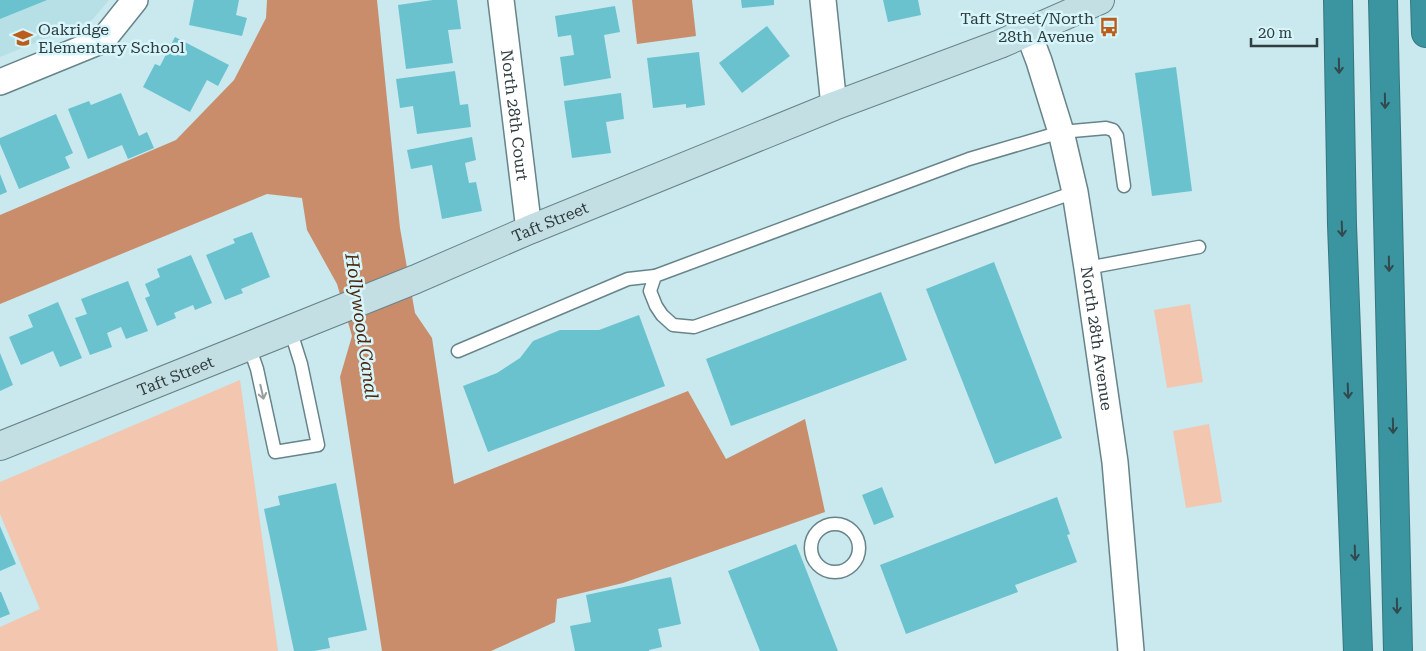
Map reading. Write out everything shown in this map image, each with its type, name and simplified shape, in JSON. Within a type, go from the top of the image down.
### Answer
[{"type":"highway","points":[[1338,0],[1342,225],[1358,651]]},
{"type":"highway","points":[[1382,0],[1398,651]]},
{"type":"highway","points":[[1425,0],[1426,33]]},
{"type":"street","points":[[0,82],[103,40],[135,0]]},
{"type":"street","name":"North 28th Court","points":[[501,0],[529,230]]},
{"type":"street","points":[[824,0],[834,106]]},
{"type":"street","name":"Taft Street","points":[[0,446],[416,279],[529,230],[834,106],[1028,32],[1100,0]]},
{"type":"street","name":"North 28th Avenue","points":[[1028,32],[1061,132],[1075,192],[1115,462],[1130,651]]},
{"type":"lane","points":[[458,350],[628,279],[655,276],[969,159],[1061,132],[1098,128],[1113,130],[1117,136],[1124,186]]},
{"type":"lane","points":[[655,276],[650,291],[662,315],[673,325],[694,327],[1075,192]]},
{"type":"lane","points":[[1087,268],[1199,247]]},
{"type":"lane","points":[[249,346],[257,369],[275,452],[318,445],[302,364],[290,329]]},
{"type":"shaded area","name":"Oakridge Elementary School","points":[[0,0],[109,0],[92,20],[0,57]]},
{"type":"shaded area","points":[[1190,304],[1203,382],[1167,388],[1154,310]]},
{"type":"shaded area","points":[[240,380],[278,651],[0,651],[0,627],[40,609],[0,514],[0,482]]},
{"type":"shaded area","points":[[1209,424],[1222,502],[1186,508],[1173,431]]},
{"type":"water","name":"Hollywood Canal","points":[[267,0],[377,0],[400,228],[415,313],[432,338],[454,484],[688,391],[726,459],[805,419],[825,512],[623,583],[557,599],[555,622],[491,651],[382,651],[340,377],[352,336],[337,284],[307,230],[302,198],[267,194],[0,304],[0,215],[176,140],[234,80],[266,18]]},
{"type":"water","points":[[632,0],[692,0],[696,36],[637,44]]},
{"type":"building","points":[[0,0],[47,0],[0,19]]},
{"type":"building","points":[[194,0],[239,0],[236,15],[247,18],[242,36],[189,25]]},
{"type":"building","points":[[433,0],[457,0],[461,29],[448,30],[453,63],[406,69],[398,5]]},
{"type":"building","points":[[741,0],[774,0],[774,5],[742,8]]},
{"type":"building","points":[[883,0],[918,0],[921,15],[888,22]]},
{"type":"building","points":[[615,6],[620,32],[604,35],[611,78],[564,86],[560,57],[574,55],[571,35],[558,37],[555,16]]},
{"type":"building","points":[[767,26],[790,56],[742,93],[719,63]]},
{"type":"building","points":[[175,37],[229,65],[218,86],[207,80],[190,112],[143,87],[155,64],[160,66]]},
{"type":"building","points":[[699,52],[705,105],[686,108],[686,104],[653,108],[647,58]]},
{"type":"building","points":[[1176,67],[1192,191],[1152,196],[1135,73]]},
{"type":"building","points":[[455,71],[460,105],[468,104],[471,127],[417,134],[413,106],[400,108],[396,79]]},
{"type":"building","points":[[121,93],[139,136],[147,132],[154,148],[128,159],[122,145],[88,159],[68,109],[89,101],[91,105]]},
{"type":"building","points":[[621,93],[624,119],[606,122],[611,153],[572,158],[564,101]]},
{"type":"building","points":[[56,114],[73,153],[65,157],[70,168],[19,189],[0,144],[0,138]]},
{"type":"building","points":[[472,137],[476,160],[465,163],[469,183],[476,182],[482,211],[442,219],[432,165],[411,169],[407,150]]},
{"type":"building","points":[[0,174],[7,192],[0,195]]},
{"type":"building","points":[[252,232],[270,277],[241,289],[243,293],[225,300],[206,255],[235,243],[233,239]]},
{"type":"building","points":[[191,255],[212,303],[195,310],[193,305],[174,313],[176,318],[157,326],[145,298],[150,296],[145,284],[160,277],[157,269]]},
{"type":"building","points":[[994,262],[1062,438],[995,464],[926,289]]},
{"type":"building","points":[[128,281],[148,331],[126,339],[121,327],[107,333],[112,347],[90,355],[75,318],[87,314],[81,299]]},
{"type":"building","points":[[881,292],[907,360],[731,426],[706,359]]},
{"type":"building","points":[[58,302],[82,358],[60,367],[53,351],[21,365],[9,337],[33,327],[28,315]]},
{"type":"building","points":[[639,315],[665,386],[488,452],[463,386],[497,373],[520,358],[533,341],[560,330],[599,330]]},
{"type":"building","points":[[0,353],[13,385],[0,391]]},
{"type":"building","points":[[336,483],[367,630],[328,638],[330,648],[314,651],[294,651],[264,509],[280,505],[278,496]]},
{"type":"building","points":[[882,487],[894,517],[874,525],[862,495]]},
{"type":"building","points":[[1057,497],[1070,534],[1067,535],[1077,562],[1015,585],[1018,592],[906,634],[880,565]]},
{"type":"building","points":[[0,526],[16,564],[0,571]]},
{"type":"building","points":[[796,544],[838,651],[760,651],[728,571]]},
{"type":"building","points":[[671,577],[681,624],[658,629],[662,647],[649,651],[575,651],[570,626],[591,622],[586,595]]},
{"type":"building","points":[[0,592],[10,614],[0,618]]},
{"type":"place","name":"Taft Street/North 28th Avenue","points":[[1109,27]]},
{"type":"place","name":"Oakridge Elementary School","points":[[23,38]]}]
